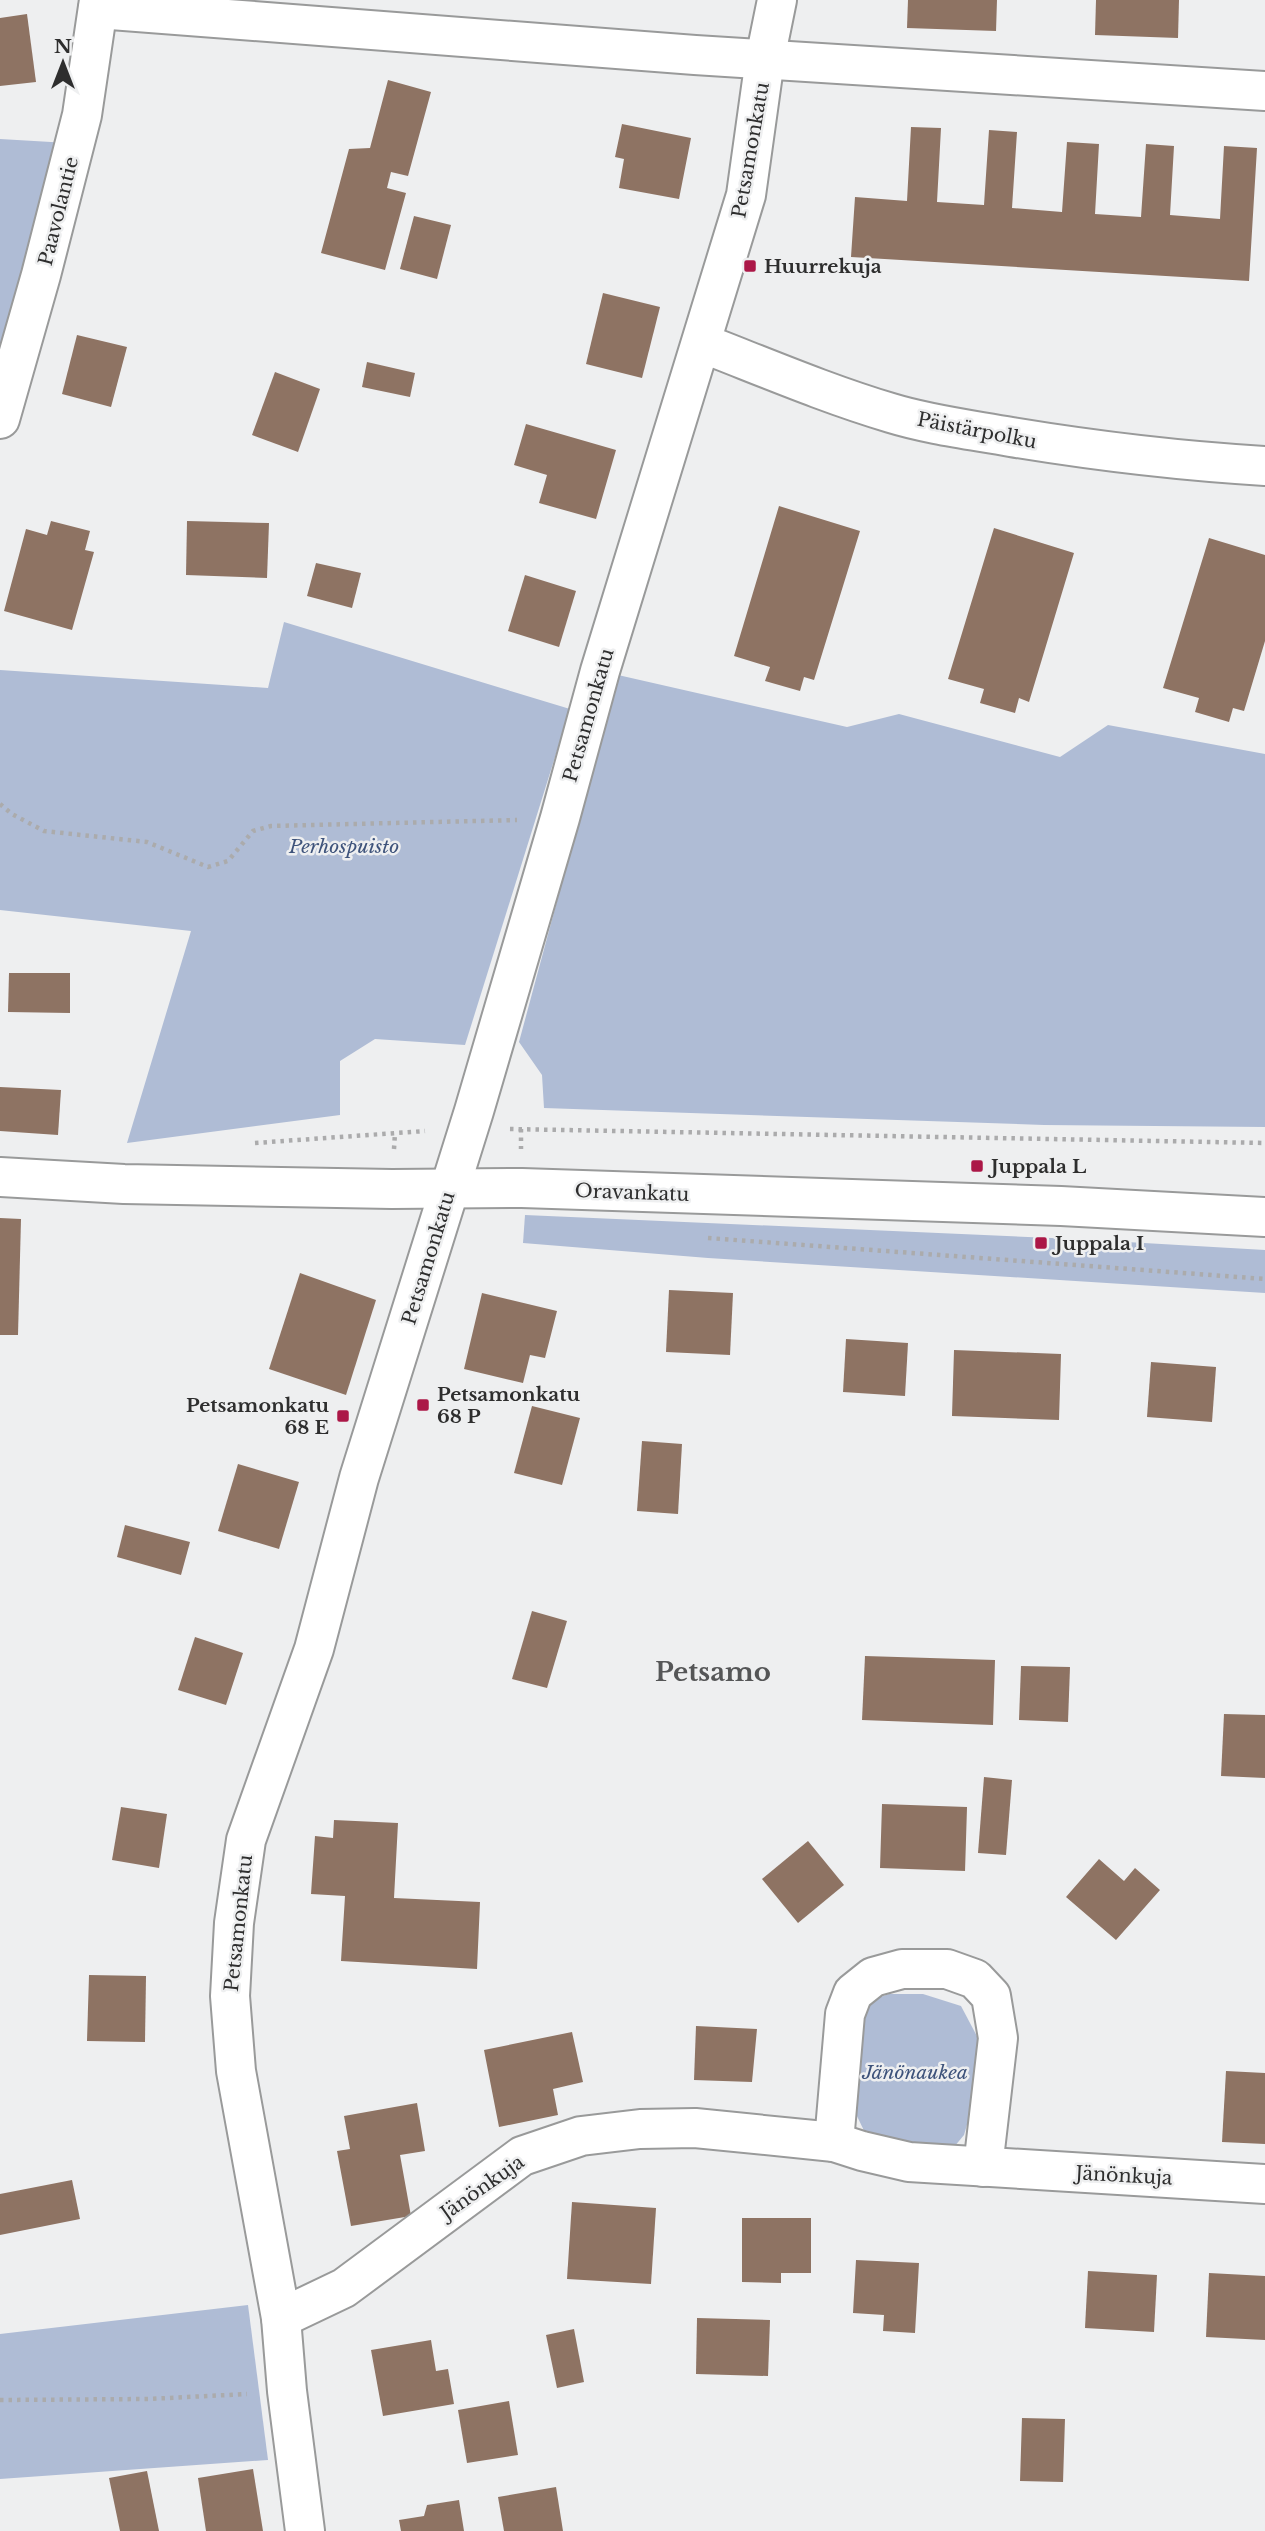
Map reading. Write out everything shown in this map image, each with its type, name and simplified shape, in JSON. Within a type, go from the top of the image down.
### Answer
[{"type":"street","name":"Petsamonkatu","points":[[305,2531],[287,2391],[281,2318],[236,2071],[230,1996],[234,1923],[246,1840],[314,1650],[359,1478],[426,1267],[600,671],[746,195],[765,59],[777,0]]},
{"type":"street","points":[[98,4],[765,59],[1265,91]]},
{"type":"street","name":"Paavolantie","points":[[0,419],[82,115],[98,4]]},
{"type":"street","name":"Päistärpolku","points":[[702,343],[782,375],[904,416],[1074,448],[1188,461],[1265,466]]},
{"type":"street","name":"Oravankatu","points":[[0,1177],[137,1184],[392,1189],[522,1188],[1019,1205],[1265,1217]]},
{"type":"street","points":[[834,2142],[845,2014],[853,1993],[873,1977],[882,1974],[902,1969],[947,1969],[975,1979],[991,1996],[998,2038],[984,2167]]},
{"type":"street","name":"Jänönkuja","points":[[281,2318],[344,2288],[523,2156],[580,2136],[640,2129],[695,2128],[834,2142],[909,2162],[1265,2184]]},
{"type":"path","points":[[0,804],[12,814],[44,831],[146,842],[208,867],[228,861],[253,831],[271,826],[559,818]]},
{"type":"path","points":[[242,1144],[467,1128],[1265,1143]]},
{"type":"path","points":[[699,1237],[1265,1279]]},
{"type":"path","points":[[0,2400],[148,2399],[287,2391]]},
{"type":"green space","points":[[0,139],[68,143],[0,379]]},
{"type":"green space","name":"Perhospuisto","points":[[284,622],[570,709],[465,1045],[375,1039],[340,1061],[340,1115],[127,1143],[191,931],[0,910],[0,670],[268,688]]},
{"type":"green space","points":[[618,675],[847,727],[899,714],[1060,757],[1108,725],[1265,754],[1265,1127],[1044,1125],[544,1108],[542,1075],[519,1042]]},
{"type":"green space","points":[[525,1215],[1265,1250],[1265,1293],[708,1258],[523,1243]]},
{"type":"green space","name":"Jänönaukea","points":[[889,1994],[923,1994],[961,2006],[979,2040],[974,2101],[964,2135],[949,2153],[869,2141],[855,2112],[861,2022],[869,2001]]},
{"type":"green space","points":[[248,2305],[268,2460],[0,2479],[0,2334]]},
{"type":"building","points":[[908,0],[997,0],[996,31],[907,28]]},
{"type":"building","points":[[1096,0],[1179,0],[1178,38],[1095,35]]},
{"type":"building","points":[[27,14],[36,82],[0,86],[0,18]]},
{"type":"building","points":[[388,80],[431,92],[408,176],[391,172],[387,188],[406,193],[385,270],[321,253],[349,149],[370,148]]},
{"type":"building","points":[[622,124],[691,138],[679,199],[619,188],[624,159],[615,157]]},
{"type":"building","points":[[911,127],[941,128],[937,202],[984,205],[989,130],[1017,132],[1012,208],[1062,212],[1067,142],[1099,144],[1095,214],[1141,217],[1146,144],[1174,146],[1170,215],[1220,219],[1224,146],[1257,148],[1249,281],[851,257],[855,197],[907,201]]},
{"type":"building","points":[[414,216],[451,225],[437,279],[400,269]]},
{"type":"building","points":[[603,293],[660,307],[642,378],[586,364]]},
{"type":"building","points":[[77,335],[127,347],[111,407],[62,394]]},
{"type":"building","points":[[367,362],[415,373],[410,397],[362,387]]},
{"type":"building","points":[[275,372],[320,389],[298,452],[252,435]]},
{"type":"building","points":[[526,424],[616,450],[596,519],[539,503],[547,475],[514,465]]},
{"type":"building","points":[[779,506],[860,531],[814,680],[804,677],[800,691],[765,681],[770,667],[734,656]]},
{"type":"building","points":[[51,521],[90,531],[85,550],[94,552],[72,630],[4,611],[26,529],[47,535]]},
{"type":"building","points":[[187,521],[269,523],[267,578],[186,575]]},
{"type":"building","points":[[994,528],[1074,553],[1029,702],[1019,698],[1015,713],[980,703],[984,689],[948,679]]},
{"type":"building","points":[[1209,538],[1265,555],[1265,641],[1244,711],[1233,708],[1229,722],[1195,712],[1199,698],[1163,688]]},
{"type":"building","points":[[316,563],[361,573],[352,608],[307,596]]},
{"type":"building","points":[[525,575],[576,591],[559,647],[508,631]]},
{"type":"building","points":[[9,973],[70,973],[70,1013],[8,1012]]},
{"type":"building","points":[[0,1087],[61,1090],[58,1135],[0,1131]]},
{"type":"building","points":[[0,1218],[21,1219],[18,1335],[0,1335]]},
{"type":"building","points":[[300,1273],[376,1300],[346,1395],[269,1369]]},
{"type":"building","points":[[669,1290],[733,1293],[730,1355],[666,1352]]},
{"type":"building","points":[[482,1293],[557,1311],[545,1358],[530,1355],[523,1383],[464,1369]]},
{"type":"building","points":[[846,1339],[908,1343],[905,1396],[843,1392]]},
{"type":"building","points":[[954,1350],[1061,1354],[1059,1420],[952,1416]]},
{"type":"building","points":[[1151,1362],[1216,1367],[1212,1422],[1147,1417]]},
{"type":"building","points":[[532,1406],[580,1418],[562,1485],[514,1473]]},
{"type":"building","points":[[642,1441],[682,1444],[678,1514],[637,1511]]},
{"type":"building","points":[[238,1464],[299,1482],[279,1549],[218,1531]]},
{"type":"building","points":[[125,1525],[190,1542],[181,1575],[117,1557]]},
{"type":"building","points":[[532,1611],[567,1621],[547,1688],[512,1679]]},
{"type":"building","points":[[195,1637],[243,1653],[226,1705],[178,1690]]},
{"type":"building","points":[[865,1656],[995,1660],[993,1725],[862,1720]]},
{"type":"building","points":[[1021,1666],[1070,1667],[1068,1722],[1019,1720]]},
{"type":"building","points":[[1224,1714],[1265,1715],[1265,1778],[1221,1776]]},
{"type":"building","points":[[984,1777],[1012,1780],[1006,1855],[978,1853]]},
{"type":"building","points":[[882,1804],[967,1807],[965,1871],[880,1868]]},
{"type":"building","points":[[121,1807],[167,1814],[159,1868],[112,1860]]},
{"type":"building","points":[[334,1820],[398,1823],[394,1898],[480,1902],[477,1969],[341,1961],[345,1896],[311,1894],[315,1836],[333,1838]]},
{"type":"building","points":[[808,1841],[844,1885],[798,1923],[762,1879]]},
{"type":"building","points":[[1099,1859],[1124,1881],[1135,1868],[1160,1890],[1116,1940],[1066,1897]]},
{"type":"building","points":[[89,1975],[146,1976],[145,2042],[87,2041]]},
{"type":"building","points":[[696,2026],[757,2029],[752,2082],[694,2080]]},
{"type":"building","points":[[572,2032],[583,2082],[553,2089],[558,2115],[499,2127],[484,2050]]},
{"type":"building","points":[[1226,2071],[1265,2073],[1265,2144],[1222,2142]]},
{"type":"building","points":[[417,2103],[425,2151],[400,2155],[411,2216],[351,2226],[337,2151],[350,2149],[344,2116]]},
{"type":"building","points":[[72,2180],[80,2219],[0,2235],[0,2194]]},
{"type":"building","points":[[572,2202],[656,2208],[651,2284],[567,2279]]},
{"type":"building","points":[[742,2218],[811,2218],[811,2273],[781,2273],[781,2283],[742,2282]]},
{"type":"building","points":[[856,2260],[919,2263],[915,2333],[883,2331],[884,2315],[853,2313]]},
{"type":"building","points":[[1088,2271],[1157,2275],[1154,2332],[1085,2328]]},
{"type":"building","points":[[1209,2273],[1265,2276],[1265,2340],[1206,2337]]},
{"type":"building","points":[[697,2318],[770,2320],[768,2376],[696,2374]]},
{"type":"building","points":[[574,2329],[584,2382],[557,2388],[546,2335]]},
{"type":"building","points":[[431,2340],[436,2371],[448,2369],[454,2404],[383,2416],[371,2350]]},
{"type":"building","points":[[509,2401],[518,2455],[467,2463],[458,2410]]},
{"type":"building","points":[[1022,2418],[1065,2419],[1063,2482],[1020,2481]]},
{"type":"building","points":[[253,2469],[263,2531],[206,2531],[198,2478]]},
{"type":"building","points":[[147,2471],[159,2531],[120,2531],[109,2478]]},
{"type":"building","points":[[556,2487],[563,2531],[504,2531],[498,2497]]},
{"type":"building","points":[[459,2500],[464,2531],[401,2531],[399,2520],[424,2516],[427,2505]]},
{"type":"place","name":"Huurrekuja","points":[[750,266]]},
{"type":"place","name":"Juppala L","points":[[977,1166]]},
{"type":"place","name":"Juppala I","points":[[1041,1243]]},
{"type":"place","name":"Petsamonkatu 68 P","points":[[423,1405]]},
{"type":"place","name":"Petsamonkatu 68 E","points":[[343,1416]]},
{"type":"district","name":"Petsamo","points":[[713,1672]]}]
